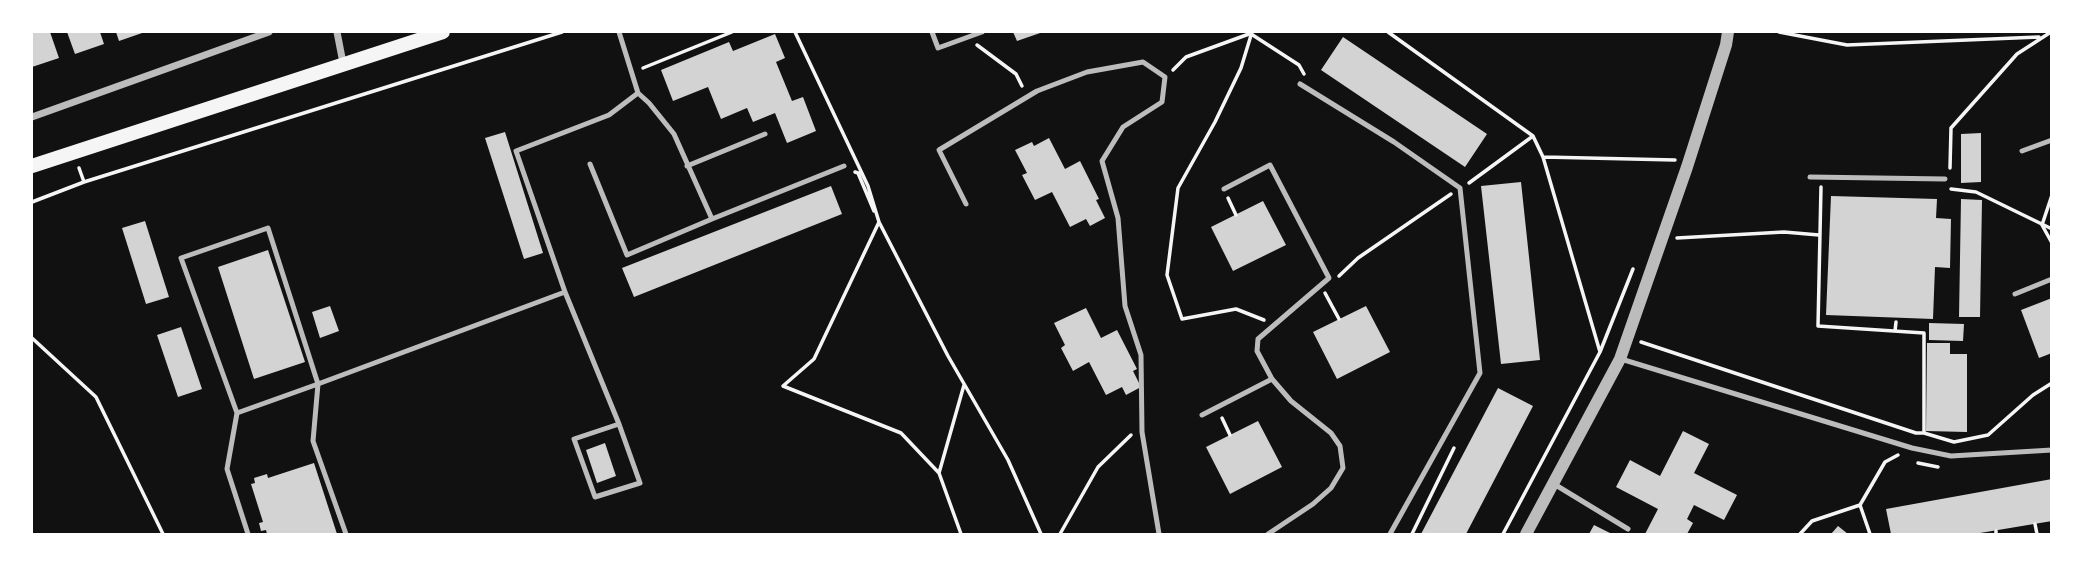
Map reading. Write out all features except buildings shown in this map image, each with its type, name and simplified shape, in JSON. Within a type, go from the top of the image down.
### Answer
[{"type":"main road","points":[[32,166],[443,32]]},
{"type":"street","points":[[32,117],[269,32]]},
{"type":"street","points":[[337,32],[342,64]]},
{"type":"street","points":[[1526,534],[1620,359],[1687,167],[1726,46],[1728,32]]},
{"type":"lane","points":[[619,32],[638,93],[674,134],[712,219]]},
{"type":"lane","points":[[932,32],[938,48],[982,32]]},
{"type":"lane","points":[[966,204],[939,150],[1037,91],[1087,72],[1143,62],[1166,77],[1162,102],[1123,127],[1102,160],[1118,218],[1125,306],[1141,355],[1142,424],[1159,534]]},
{"type":"lane","points":[[1300,84],[1394,142],[1460,188],[1480,373],[1390,534]]},
{"type":"lane","points":[[619,424],[574,439],[594,497],[640,483],[619,424],[565,292],[516,151],[609,115],[638,93]]},
{"type":"lane","points":[[687,166],[765,134]]},
{"type":"lane","points":[[2022,151],[2052,140]]},
{"type":"lane","points":[[590,164],[628,255],[844,166]]},
{"type":"lane","points":[[1224,190],[1270,165],[1329,278],[1258,339],[1257,351],[1272,379],[1291,401],[1331,433],[1340,446],[1343,468],[1331,488],[1313,504],[1268,534]]},
{"type":"lane","points":[[1810,177],[1948,178]]},
{"type":"lane","points":[[248,534],[227,469],[237,413],[181,258],[268,228],[318,384],[313,440],[346,534]]},
{"type":"lane","points":[[2015,293],[2052,279]]},
{"type":"lane","points":[[237,413],[565,292]]},
{"type":"lane","points":[[1620,359],[1912,448],[1951,456],[2052,450]]},
{"type":"lane","points":[[1202,415],[1272,379]]},
{"type":"lane","points":[[1553,484],[1628,529]]},
{"type":"path","points":[[32,202],[84,183],[562,32]]},
{"type":"path","points":[[632,73],[732,32]]},
{"type":"path","points":[[794,32],[868,186],[879,222],[814,359],[783,386],[901,433],[939,473],[961,534]]},
{"type":"path","points":[[1250,32],[1299,65],[1304,74]]},
{"type":"path","points":[[1166,77],[1186,57],[1250,32]]},
{"type":"path","points":[[1250,32],[1241,68],[1178,188],[1167,275],[1182,319],[1236,309],[1276,324]]},
{"type":"path","points":[[1388,32],[1533,136]]},
{"type":"path","points":[[1779,32],[1847,45],[2042,37]]},
{"type":"path","points":[[1948,178],[1951,128],[2017,54],[2052,32]]},
{"type":"path","points":[[975,44],[1016,74]]},
{"type":"path","points":[[1503,534],[1600,352],[1543,157]]},
{"type":"path","points":[[844,166],[858,173],[879,222],[964,385],[1008,460],[1041,534]]},
{"type":"path","points":[[1821,184],[1818,326],[1926,334],[1924,433]]},
{"type":"path","points":[[1950,189],[1976,192],[2052,229]]},
{"type":"path","points":[[1224,190],[1236,215]]},
{"type":"path","points":[[2052,195],[2042,225],[2052,243]]},
{"type":"path","points":[[1672,246],[1679,227]]},
{"type":"path","points":[[1674,238],[1784,232],[1819,235]]},
{"type":"path","points":[[1324,290],[1339,319]]},
{"type":"path","points":[[1895,331],[1896,322]]},
{"type":"path","points":[[32,338],[96,397],[163,534]]},
{"type":"path","points":[[1641,342],[1916,433],[1954,442],[1988,435],[2033,395],[2052,383]]},
{"type":"path","points":[[939,473],[964,385]]},
{"type":"path","points":[[1217,408],[1230,435]]},
{"type":"path","points":[[1060,534],[1098,467],[1142,424]]},
{"type":"path","points":[[1412,534],[1454,447]]},
{"type":"path","points":[[1800,534],[1812,521],[1860,505],[1885,462],[1895,457]]},
{"type":"path","points":[[1860,505],[1870,534]]},
{"type":"path","points":[[2035,524],[2037,534]]}]
